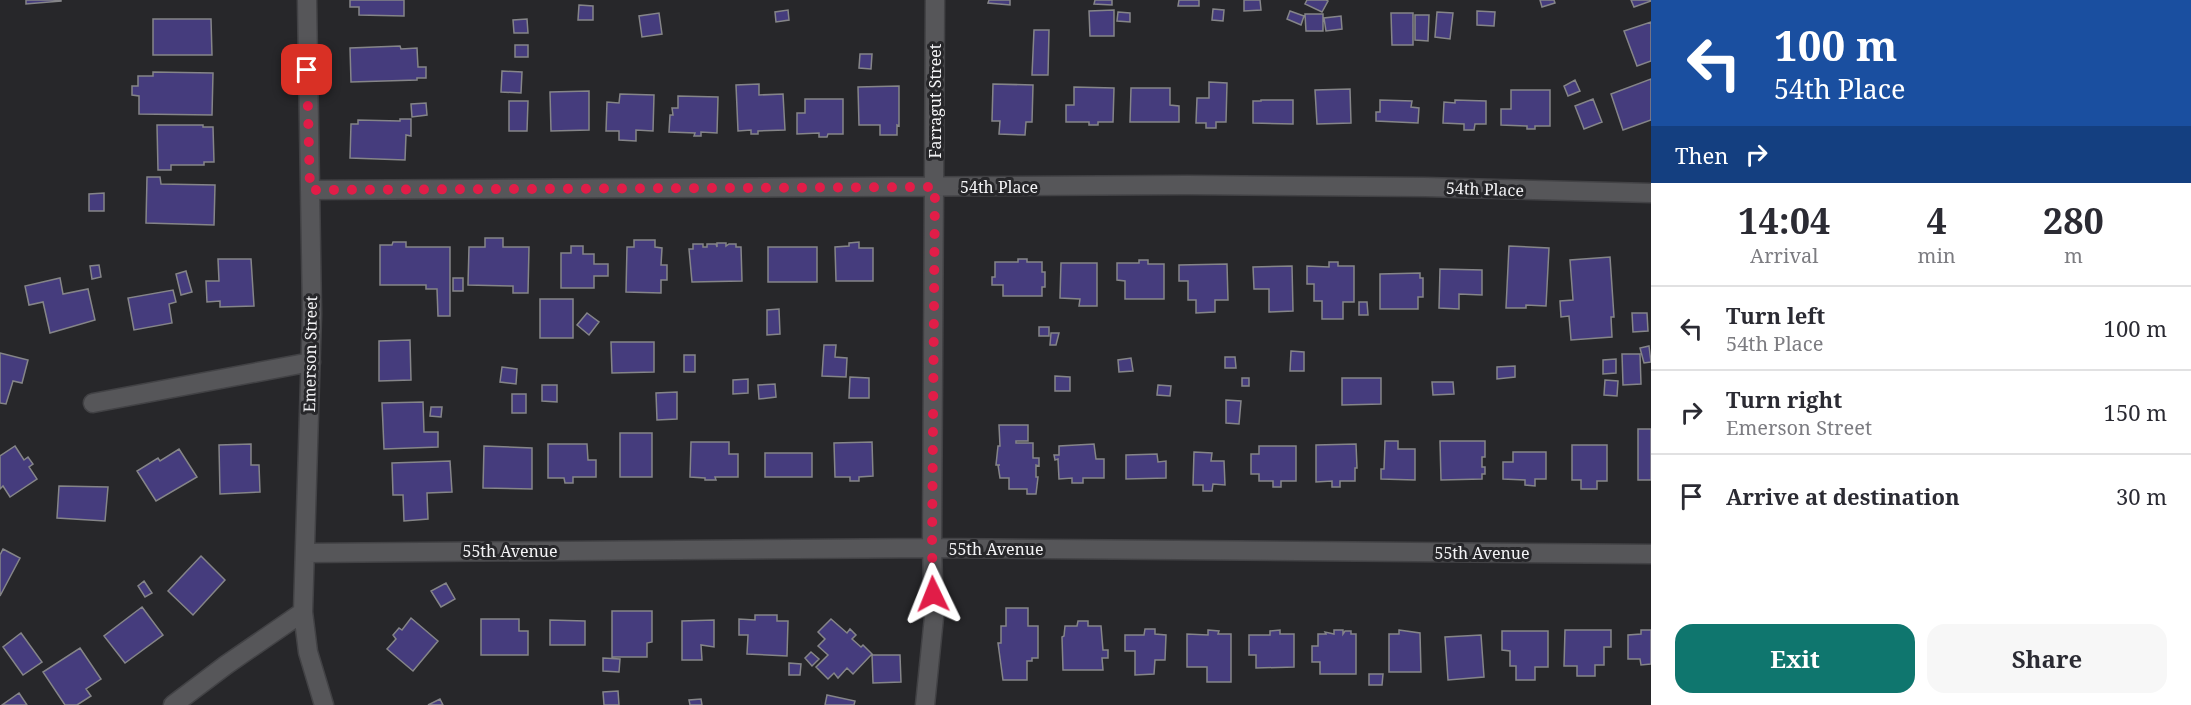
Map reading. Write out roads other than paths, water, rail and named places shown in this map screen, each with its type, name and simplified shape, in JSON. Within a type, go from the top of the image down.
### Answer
[{"type":"street","name":"Emerson Street","points":[[307,0],[312,314],[303,612],[308,652],[324,705]]},
{"type":"street","name":"Farragut Street","points":[[925,705],[929,684],[934,617],[932,548],[935,0]]},
{"type":"street","name":"54th Place","points":[[310,190],[1187,185],[1651,193]]},
{"type":"street","points":[[93,403],[311,362]]},
{"type":"street","name":"55th Avenue","points":[[306,553],[932,548],[1651,554]]},
{"type":"street","points":[[173,705],[303,612]]}]
